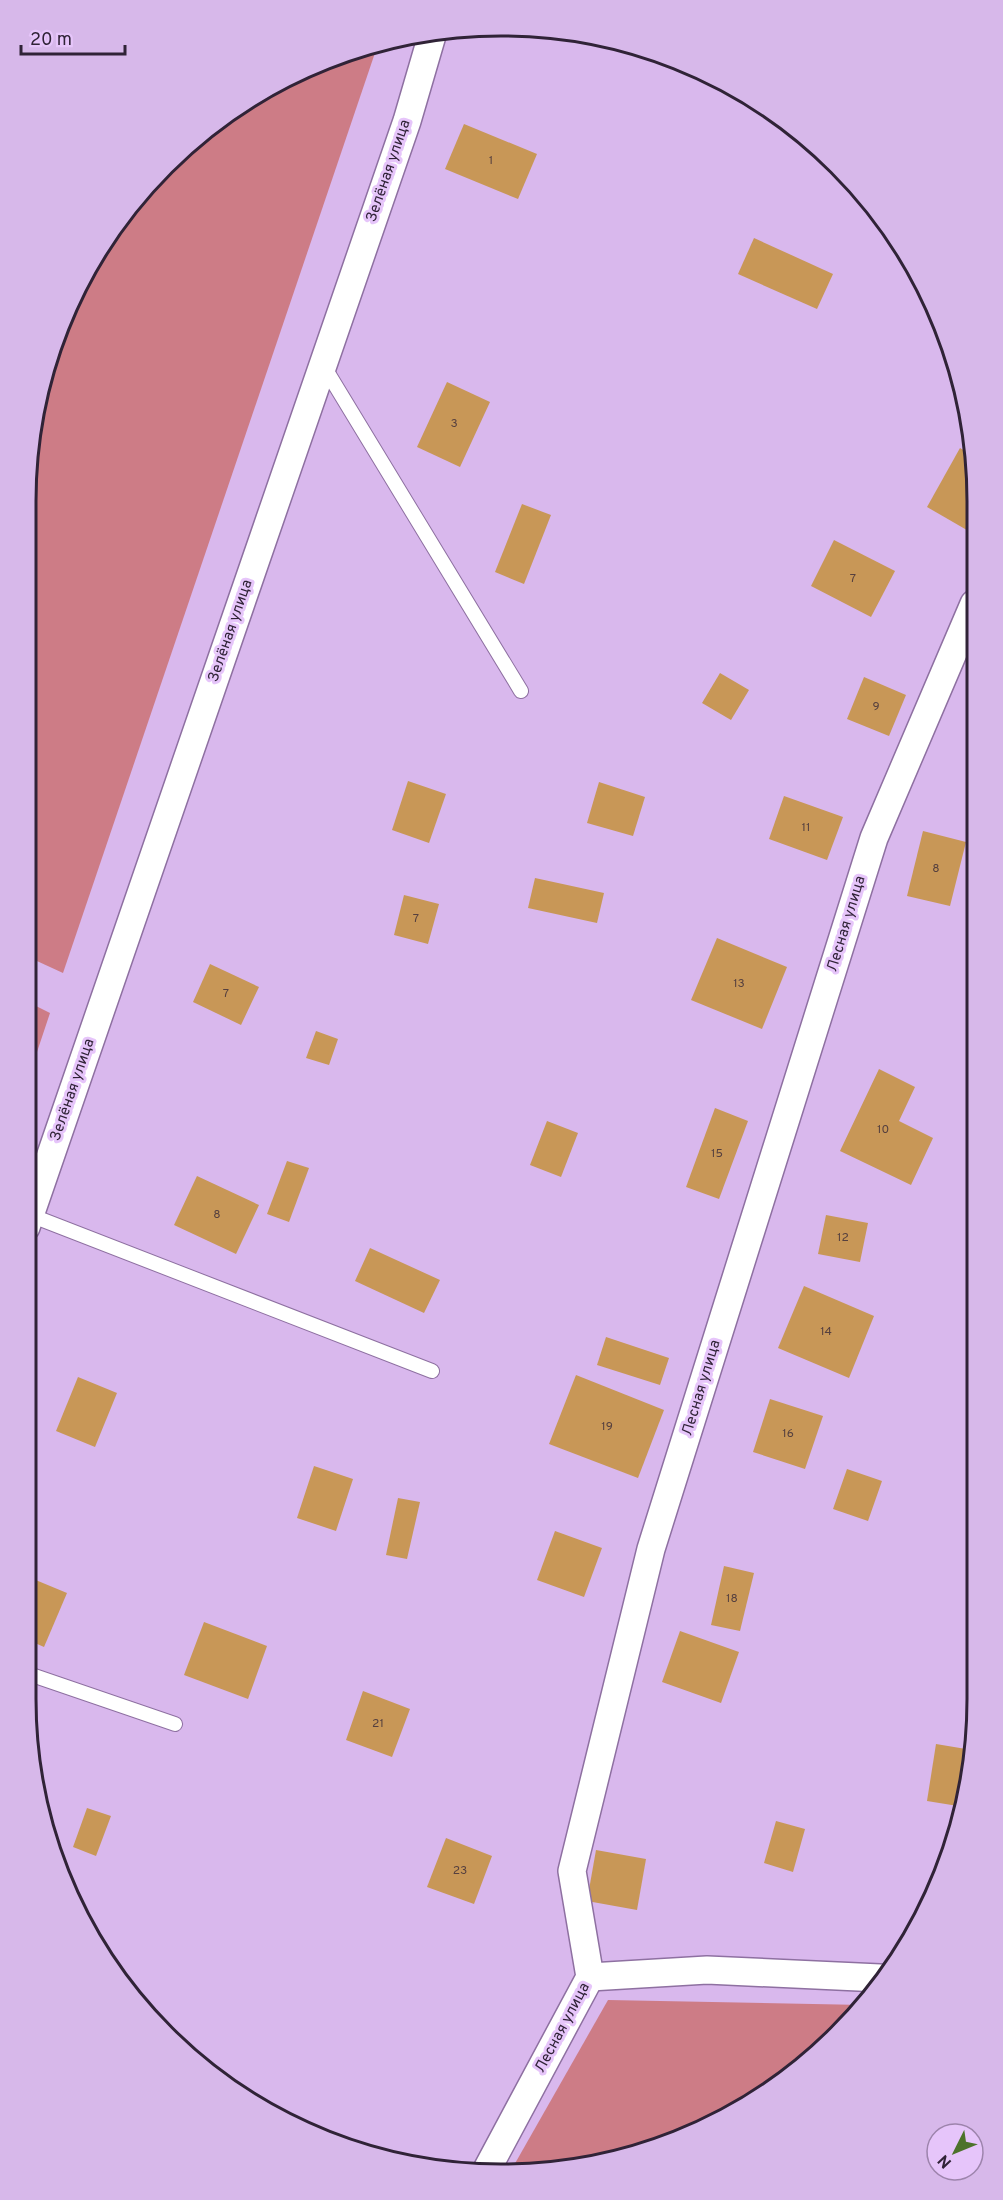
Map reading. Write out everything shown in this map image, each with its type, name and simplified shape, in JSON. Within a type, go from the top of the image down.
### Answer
[{"type":"street","name":"Зелёная улица","points":[[36,1198],[407,121],[430,42]]},
{"type":"street","name":"Лесная улица","points":[[490,2164],[590,1977],[572,1872],[651,1549],[874,838],[967,620]]},
{"type":"street","points":[[590,1977],[707,1970],[874,1978]]},
{"type":"lane","points":[[323,365],[521,691]]},
{"type":"lane","points":[[36,1224],[432,1371]]},
{"type":"lane","points":[[36,1675],[175,1724]]},
{"type":"shaded area","points":[[375,54],[63,973],[36,961],[37,471],[45,411],[61,352],[84,296],[114,243],[132,218],[172,172],[218,132],[269,98],[323,71]]},
{"type":"shaded area","points":[[36,1006],[50,1013],[36,1055]]},
{"type":"shaded area","points":[[608,2000],[851,2005],[831,2028],[785,2068],[734,2102],[680,2129],[592,2155],[515,2164]]},
{"type":"building","points":[[464,124],[537,154],[518,199],[445,169]]},
{"type":"building","points":[[754,238],[833,274],[817,309],[738,274]]},
{"type":"building","points":[[447,382],[490,402],[460,467],[417,447]]},
{"type":"building","points":[[960,448],[964,450],[966,471],[967,530],[927,507]]},
{"type":"building","points":[[522,504],[551,515],[524,584],[495,572]]},
{"type":"building","points":[[834,540],[895,571],[871,617],[811,586]]},
{"type":"building","points":[[720,673],[749,690],[731,720],[702,703]]},
{"type":"building","points":[[864,677],[906,695],[889,736],[847,719]]},
{"type":"building","points":[[408,781],[446,794],[429,843],[392,830]]},
{"type":"building","points":[[599,782],[645,797],[633,836],[587,823]]},
{"type":"building","points":[[784,796],[843,817],[827,860],[769,839]]},
{"type":"building","points":[[923,831],[966,842],[950,906],[907,896]]},
{"type":"building","points":[[535,878],[604,893],[597,923],[528,908]]},
{"type":"building","points":[[404,895],[439,904],[428,944],[394,935]]},
{"type":"building","points":[[717,938],[787,967],[762,1029],[691,1000]]},
{"type":"building","points":[[210,964],[259,987],[241,1025],[193,1002]]},
{"type":"building","points":[[316,1031],[338,1039],[329,1065],[306,1058]]},
{"type":"building","points":[[879,1069],[915,1087],[899,1121],[933,1138],[911,1185],[840,1151]]},
{"type":"building","points":[[715,1108],[748,1121],[719,1199],[686,1187]]},
{"type":"building","points":[[547,1121],[578,1133],[561,1177],[530,1165]]},
{"type":"building","points":[[287,1161],[309,1168],[289,1222],[267,1214]]},
{"type":"building","points":[[197,1176],[259,1205],[236,1254],[174,1225]]},
{"type":"building","points":[[826,1215],[868,1223],[860,1262],[818,1254]]},
{"type":"building","points":[[370,1248],[440,1280],[424,1313],[355,1281]]},
{"type":"building","points":[[804,1286],[874,1316],[849,1378],[778,1348]]},
{"type":"building","points":[[606,1337],[669,1358],[660,1385],[597,1365]]},
{"type":"building","points":[[576,1375],[664,1410],[638,1478],[549,1444]]},
{"type":"building","points":[[78,1377],[117,1393],[95,1447],[56,1431]]},
{"type":"building","points":[[770,1399],[823,1416],[805,1469],[753,1452]]},
{"type":"building","points":[[314,1466],[353,1479],[336,1531],[297,1518]]},
{"type":"building","points":[[847,1469],[882,1481],[868,1521],[833,1509]]},
{"type":"building","points":[[398,1498],[420,1502],[407,1559],[386,1555]]},
{"type":"building","points":[[555,1531],[602,1548],[584,1597],[537,1580]]},
{"type":"building","points":[[724,1566],[754,1573],[740,1631],[711,1625]]},
{"type":"building","points":[[36,1580],[67,1593],[44,1647],[36,1643]]},
{"type":"building","points":[[204,1622],[267,1646],[248,1699],[184,1675]]},
{"type":"building","points":[[680,1631],[739,1652],[721,1703],[662,1682]]},
{"type":"building","points":[[363,1691],[410,1709],[392,1757],[346,1740]]},
{"type":"building","points":[[936,1744],[964,1749],[954,1805],[927,1801]]},
{"type":"building","points":[[87,1808],[111,1816],[96,1856],[73,1847]]},
{"type":"building","points":[[776,1821],[805,1829],[793,1872],[764,1863]]},
{"type":"building","points":[[446,1838],[492,1856],[474,1904],[427,1887]]},
{"type":"building","points":[[596,1850],[646,1859],[637,1910],[587,1901]]}]
